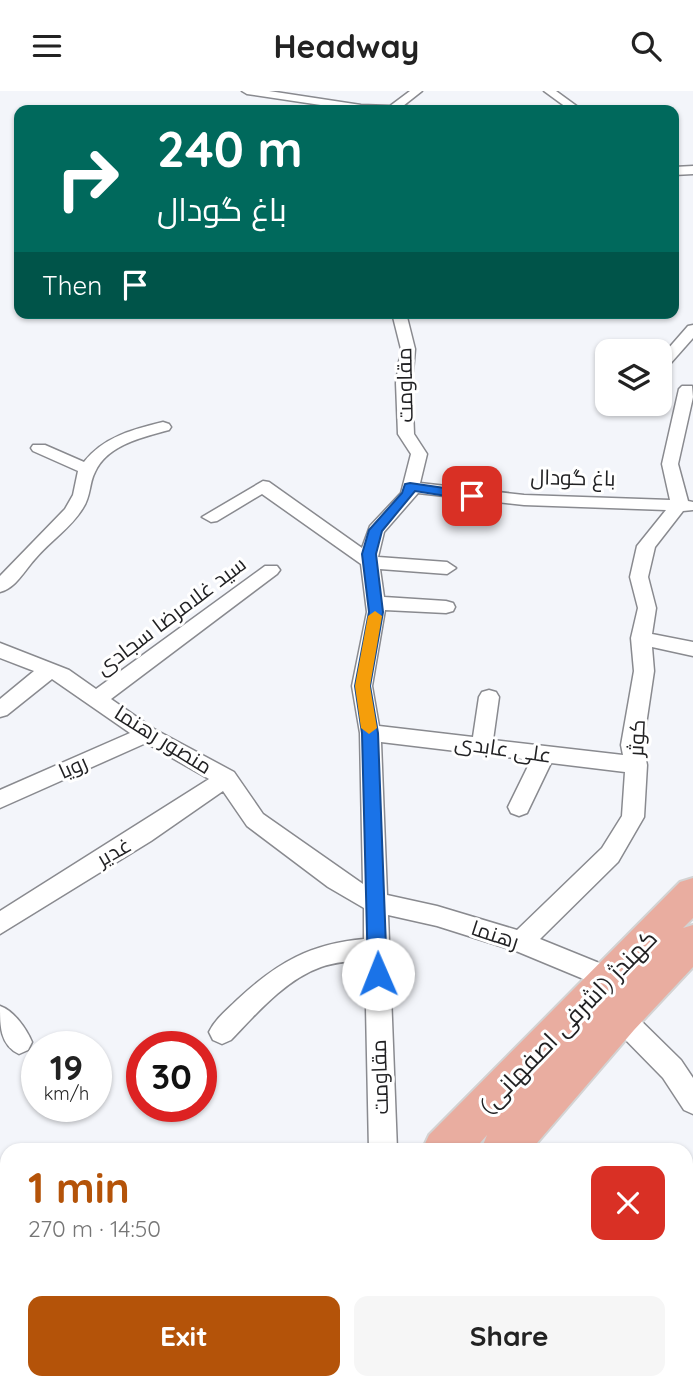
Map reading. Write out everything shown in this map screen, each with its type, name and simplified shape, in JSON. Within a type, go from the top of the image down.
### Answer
[{"type":"main road","name":"کهندژ (اشرفی اصفهانی)","points":[[508,1143],[693,893]]},
{"type":"main road","points":[[662,972],[665,957],[693,919]]},
{"type":"main road","name":"کهندژ (اشرفی اصفهانی)","points":[[452,1143],[615,998],[662,972],[693,941]]},
{"type":"street","points":[[247,91],[336,105]]},
{"type":"street","points":[[399,105],[417,91]]},
{"type":"street","points":[[550,91],[570,105]]},
{"type":"street","name":"مقاومت","points":[[383,1143],[370,733],[362,686],[376,612],[369,554],[376,530],[408,494],[419,454],[406,434],[404,383],[408,349],[400,319]]},
{"type":"street","points":[[672,353],[693,329]]},
{"type":"street","points":[[687,389],[686,432],[670,464],[687,506]]},
{"type":"street","points":[[0,586],[9,580],[33,550],[55,531],[80,499],[87,469],[105,450],[135,433],[163,427]]},
{"type":"street","points":[[39,448],[87,469]]},
{"type":"street","points":[[211,517],[263,486],[370,562],[447,568]]},
{"type":"street","name":"باغ گودال","points":[[410,487],[524,500],[687,506]]},
{"type":"street","name":"کوثر","points":[[521,942],[610,855],[633,817],[636,765],[632,745],[644,671],[641,638],[647,608],[639,577],[646,546],[687,506]]},
{"type":"street","name":"سید غلامرضا سجادی","points":[[98,698],[271,570]]},
{"type":"street","points":[[375,603],[446,607]]},
{"type":"street","points":[[641,638],[693,649]]},
{"type":"street","name":"منصور رهنما","points":[[0,650],[62,675],[147,734],[226,778],[255,820],[336,880],[376,903]]},
{"type":"street","points":[[0,710],[49,670]]},
{"type":"street","points":[[482,746],[489,697]]},
{"type":"street","name":"علی عابدی","points":[[370,733],[636,765]]},
{"type":"street","name":"رویا","points":[[0,799],[147,734]]},
{"type":"street","points":[[519,807],[544,755]]},
{"type":"street","name":"غدیر","points":[[0,923],[167,821],[226,778]]},
{"type":"street","name":"رهنما","points":[[376,903],[437,916],[521,942],[615,998]]},
{"type":"street","points":[[222,1032],[255,1001],[303,963],[336,952],[377,948]]},
{"type":"street","points":[[615,998],[672,1069],[693,1101]]},
{"type":"street","points":[[0,1017],[19,1042]]},
{"type":"slow traffic","points":[[369,728],[362,686],[375,616]]},
{"type":"route","points":[[378,974],[370,733],[362,686],[376,612],[369,554],[376,530],[408,494],[410,487],[472,496]]}]
